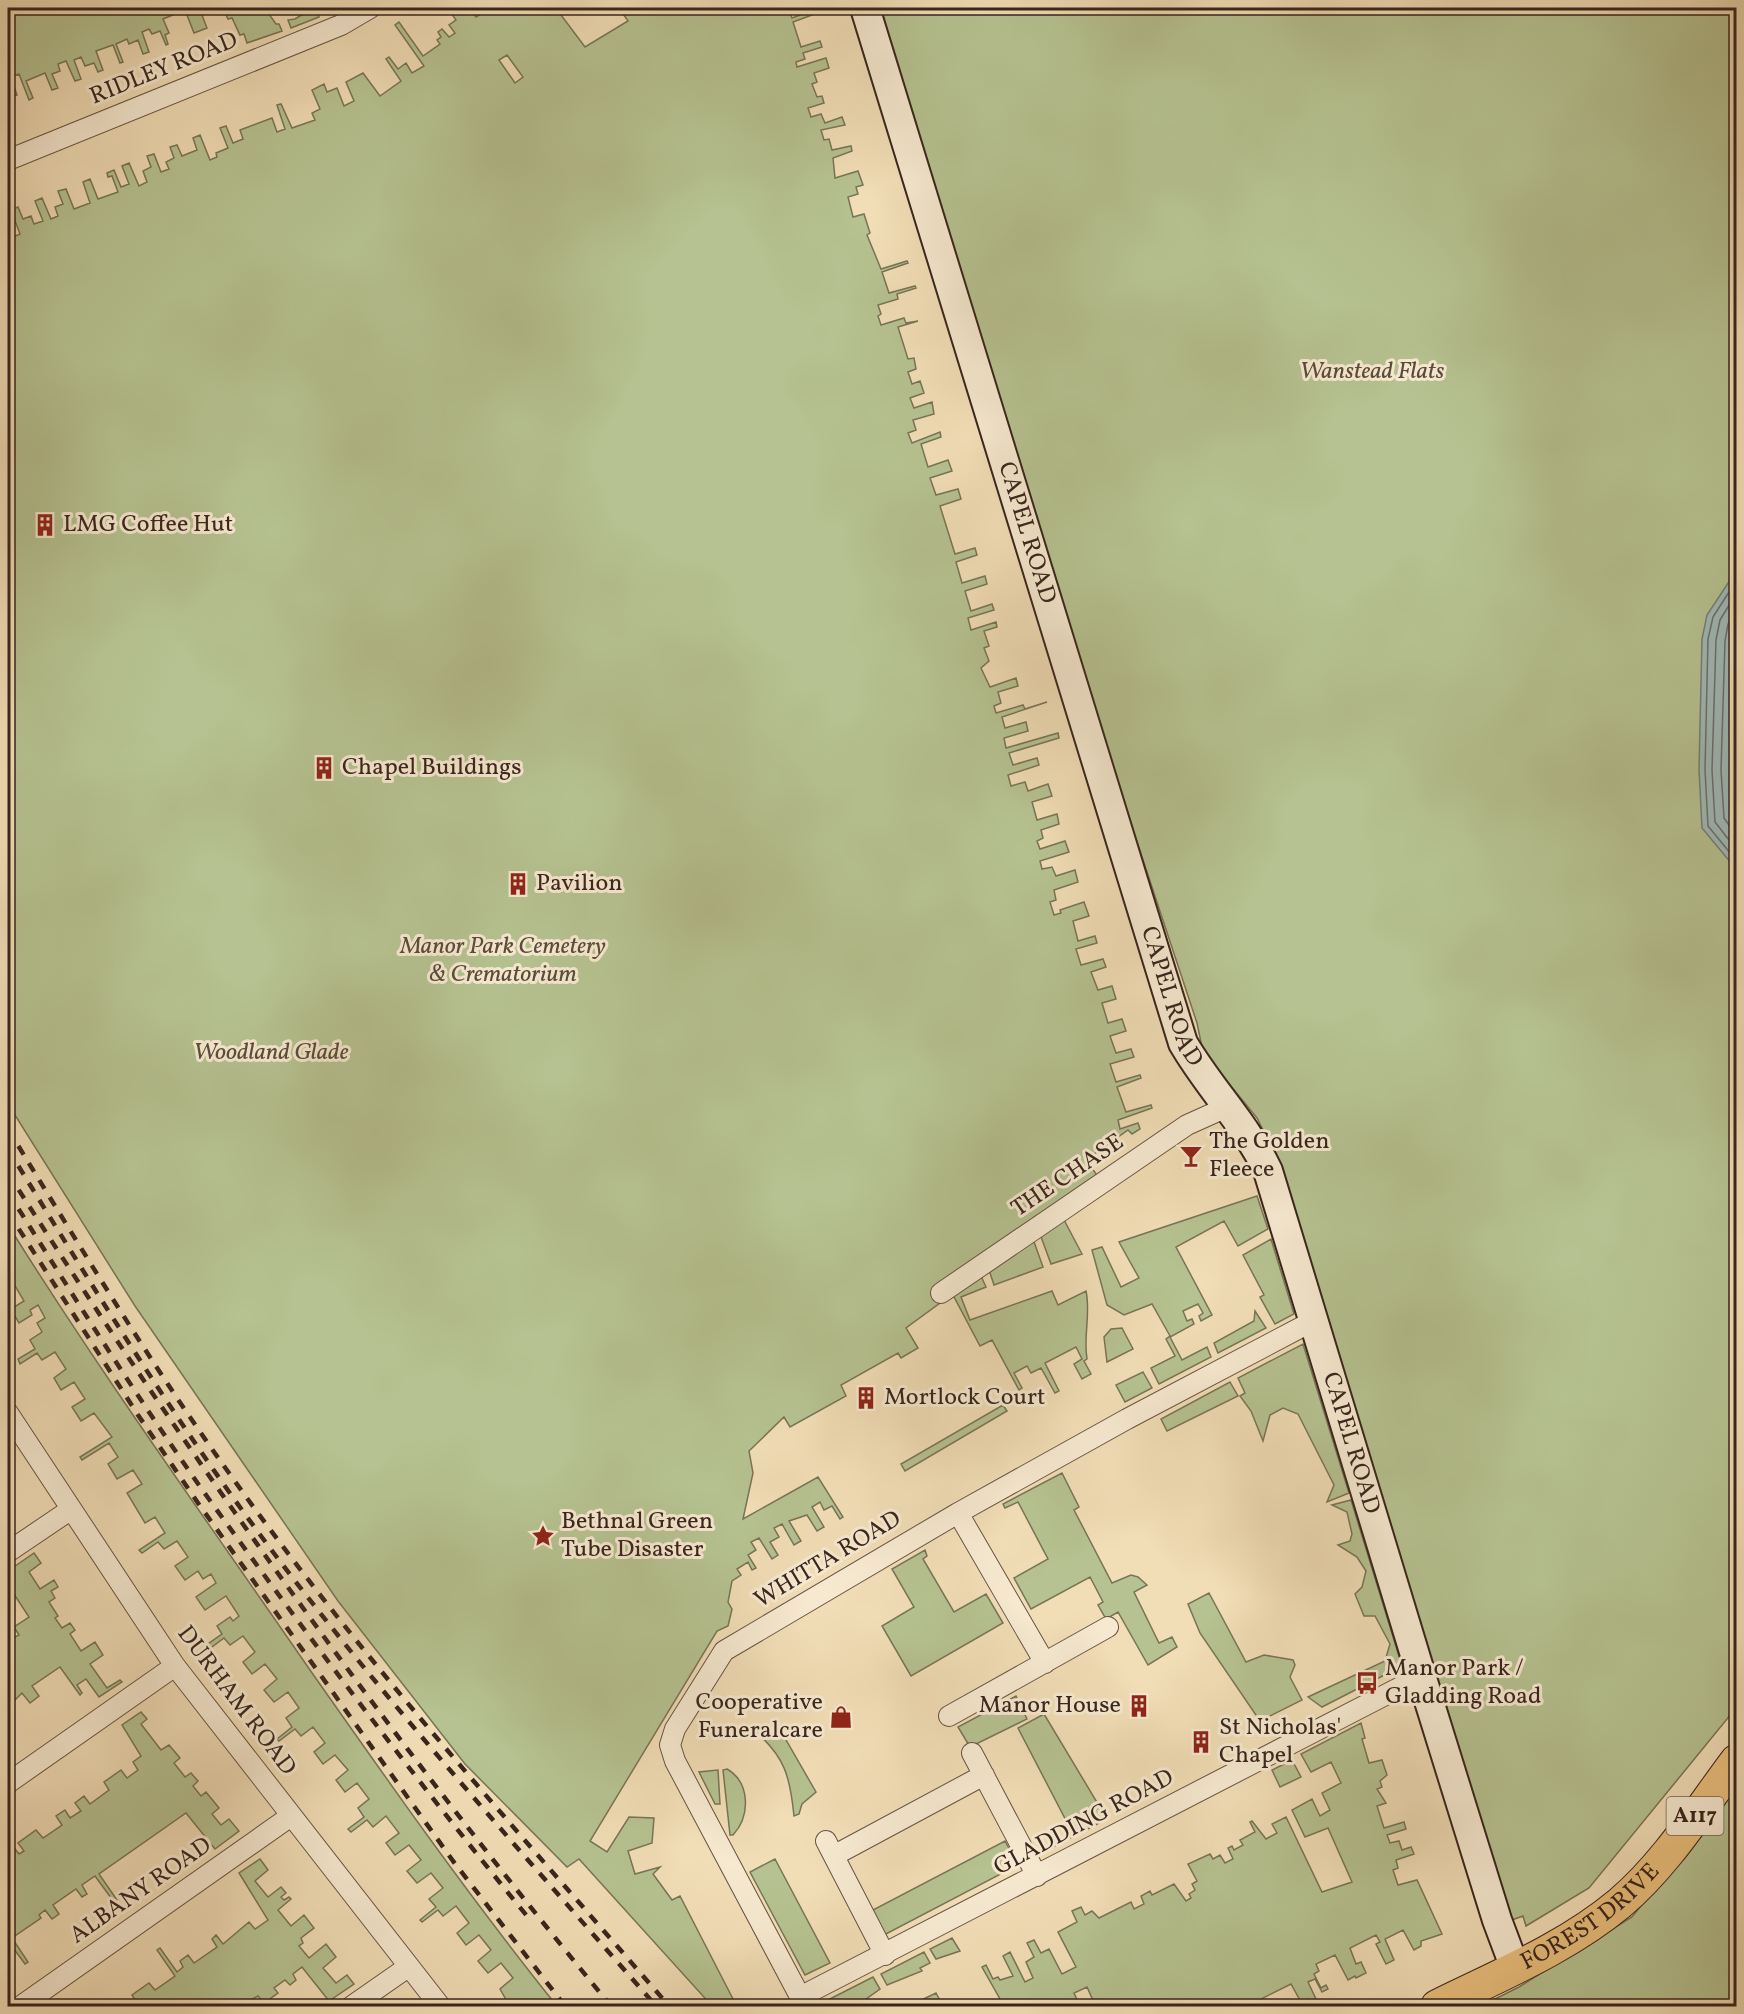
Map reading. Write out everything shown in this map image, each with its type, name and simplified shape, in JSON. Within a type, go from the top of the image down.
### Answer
[{"type":"main road","name":"FOREST DRIVE","points":[[1437,2007],[1569,1939],[1622,1901],[1668,1852],[1737,1761]]},
{"type":"street","name":"RIDLEY ROAD","points":[[8,160],[343,14],[370,8]]},
{"type":"street","name":"CAPEL ROAD","points":[[865,8],[1183,1043],[1198,1068],[1252,1138],[1268,1171],[1497,1920],[1515,1968]]},
{"type":"street","name":"THE CHASE","points":[[941,1293],[1187,1125],[1227,1107]]},
{"type":"street","name":"WHITTA ROAD","points":[[802,2002],[675,1761],[670,1745],[675,1729],[724,1652],[958,1513],[1313,1321]]},
{"type":"street","name":"DURHAM ROAD","points":[[8,1413],[175,1666],[440,2007]]},
{"type":"street","points":[[8,1552],[70,1510]]},
{"type":"street","points":[[958,1513],[1045,1663]]},
{"type":"street","points":[[948,1716],[1108,1627]]},
{"type":"street","points":[[8,1784],[175,1666]]},
{"type":"street","name":"GLADDING ROAD","points":[[802,2002],[885,1955],[1422,1676]]},
{"type":"street","points":[[972,1753],[1037,1876]]},
{"type":"street","points":[[885,1955],[830,1848],[984,1775]]},
{"type":"street","name":"ALBANY ROAD","points":[[21,2007],[291,1816]]},
{"type":"street","points":[[352,2007],[408,1967]]},
{"type":"green space","points":[[8,8],[207,8],[200,10],[207,28],[194,33],[185,10],[163,19],[169,33],[165,35],[168,44],[166,45],[160,31],[152,34],[149,29],[142,32],[149,52],[143,54],[138,40],[129,44],[127,39],[116,44],[123,62],[120,63],[113,45],[96,51],[103,70],[98,72],[94,63],[85,66],[81,57],[74,60],[81,79],[75,81],[66,61],[58,64],[60,71],[52,74],[58,88],[52,90],[45,73],[26,81],[33,98],[29,100],[19,74],[11,77],[17,95],[9,98],[12,106],[8,108]]},
{"type":"green space","points":[[223,8],[250,8],[253,11],[258,8],[269,8],[266,10],[276,24],[279,24],[282,31],[247,43],[244,34],[240,35],[232,18],[228,19]]},
{"type":"green space","points":[[317,8],[319,17],[291,28],[288,20],[295,19]]},
{"type":"green space","name":"Manor Park Cemetery & Crematorium","points":[[459,8],[464,15],[471,10],[476,17],[483,13],[479,8],[486,10],[490,8],[559,8],[561,15],[585,47],[628,21],[619,8],[788,8],[792,18],[811,11],[812,15],[793,22],[801,47],[820,41],[822,47],[803,53],[805,59],[796,62],[797,67],[826,58],[829,68],[814,73],[817,82],[812,84],[817,97],[822,96],[824,103],[808,108],[811,117],[821,114],[825,123],[842,117],[845,125],[821,130],[824,140],[829,139],[832,150],[851,146],[852,151],[833,158],[835,178],[858,171],[863,185],[856,187],[858,194],[848,197],[853,217],[864,214],[870,233],[867,235],[881,269],[907,261],[908,263],[882,272],[889,293],[915,286],[916,288],[897,294],[898,299],[878,305],[881,314],[878,316],[881,325],[904,318],[906,323],[918,321],[898,327],[908,359],[914,358],[916,369],[908,372],[912,384],[920,381],[924,393],[910,398],[914,408],[932,402],[934,414],[913,420],[916,430],[908,433],[912,443],[940,432],[941,437],[921,444],[928,467],[948,460],[952,471],[930,478],[936,495],[958,489],[961,499],[940,506],[955,554],[975,548],[977,555],[956,562],[962,583],[985,576],[987,584],[965,591],[971,611],[992,604],[994,610],[968,618],[971,630],[996,622],[997,627],[984,631],[989,646],[984,648],[989,661],[981,668],[990,687],[1016,678],[1018,686],[998,692],[1001,703],[994,706],[996,713],[1023,705],[1025,709],[1047,702],[1002,717],[1005,728],[1026,722],[1028,731],[1004,738],[1006,748],[1058,733],[1059,738],[1009,753],[1013,765],[1037,758],[1039,765],[1008,775],[1011,786],[1025,782],[1028,791],[1048,784],[1052,796],[1032,802],[1037,820],[1057,814],[1059,824],[1041,830],[1043,838],[1037,841],[1040,849],[1065,841],[1069,852],[1040,861],[1042,869],[1052,867],[1056,876],[1075,870],[1078,882],[1054,890],[1056,900],[1050,902],[1054,915],[1061,913],[1060,910],[1084,902],[1089,916],[1073,921],[1078,941],[1095,936],[1097,943],[1076,949],[1081,965],[1103,959],[1106,967],[1091,972],[1098,990],[1112,986],[1116,999],[1102,1003],[1108,1023],[1122,1019],[1126,1031],[1110,1036],[1116,1053],[1131,1049],[1134,1057],[1110,1064],[1116,1082],[1140,1075],[1141,1078],[1117,1087],[1126,1112],[1151,1105],[1152,1108],[1118,1120],[1120,1129],[1138,1123],[1140,1129],[1132,1134],[1128,1130],[1086,1160],[1099,1178],[932,1289],[940,1303],[906,1328],[918,1348],[901,1358],[898,1353],[841,1385],[846,1396],[790,1427],[784,1417],[749,1451],[753,1473],[743,1519],[818,1477],[843,1517],[840,1519],[832,1506],[824,1510],[820,1502],[812,1507],[824,1527],[817,1531],[807,1515],[789,1521],[801,1541],[794,1545],[782,1524],[774,1528],[779,1537],[770,1542],[778,1555],[772,1559],[759,1538],[751,1542],[756,1550],[748,1555],[756,1568],[752,1570],[748,1562],[737,1569],[741,1575],[732,1581],[728,1602],[732,1609],[728,1626],[717,1631],[590,1841],[607,1852],[629,1817],[654,1818],[652,1843],[628,1851],[635,1874],[660,1867],[653,1874],[672,1900],[680,1896],[733,1999],[712,2006],[579,1859],[567,1867],[465,1764],[338,1601],[135,1306],[8,1104],[8,227],[13,237],[20,234],[11,210],[18,207],[23,219],[31,216],[34,224],[43,221],[35,201],[42,198],[51,219],[58,216],[55,207],[63,204],[58,191],[66,189],[74,209],[90,203],[83,182],[90,179],[98,199],[118,192],[112,176],[108,177],[107,173],[114,170],[121,187],[129,184],[122,166],[129,163],[139,186],[147,182],[143,171],[151,167],[147,156],[154,154],[161,172],[169,169],[166,162],[174,158],[170,147],[177,145],[182,156],[197,150],[193,138],[200,135],[210,160],[217,157],[216,153],[228,148],[220,128],[226,126],[233,143],[243,139],[240,130],[272,118],[277,132],[285,129],[277,105],[281,104],[292,128],[315,120],[312,113],[320,109],[312,90],[324,84],[327,92],[337,88],[344,106],[354,101],[346,82],[363,73],[380,96],[401,81],[386,59],[389,57],[398,69],[406,63],[412,73],[424,66],[395,25],[399,22],[423,56],[440,44],[437,40],[441,37],[438,32],[442,29],[449,37],[455,33],[449,25],[456,20],[451,13]],"holes":[[[507,55],[523,77],[515,83],[499,60]]]},
{"type":"green space","name":"Wanstead Flats","points":[[878,8],[1736,8],[1736,1708],[1589,1888],[1526,1926],[1523,1916],[1509,1921],[1270,1144],[1257,1118],[1203,1052],[1197,1023],[1095,715]]},
{"type":"green space","points":[[1257,1196],[1268,1229],[1238,1246],[1224,1221],[1176,1247],[1212,1315],[1201,1321],[1199,1316],[1203,1313],[1198,1304],[1183,1311],[1187,1321],[1192,1319],[1194,1324],[1170,1337],[1182,1360],[1207,1347],[1211,1357],[1159,1384],[1151,1368],[1175,1356],[1166,1339],[1170,1336],[1152,1304],[1124,1315],[1107,1305],[1092,1250],[1102,1247],[1121,1287],[1139,1278],[1119,1242]]},
{"type":"green space","points":[[1063,1218],[1082,1254],[1051,1264],[1040,1234]]},
{"type":"green space","points":[[8,1225],[118,1394],[340,1713],[462,1882],[557,2006],[516,2006],[512,2003],[509,2005],[500,1989],[513,1978],[501,1963],[488,1973],[478,1961],[491,1950],[479,1935],[466,1945],[457,1933],[469,1923],[456,1906],[443,1916],[438,1910],[422,1922],[420,1920],[436,1907],[429,1899],[443,1888],[431,1873],[417,1883],[407,1871],[421,1860],[409,1845],[395,1855],[386,1843],[399,1833],[386,1816],[373,1827],[367,1820],[351,1832],[348,1829],[364,1817],[358,1808],[369,1799],[357,1783],[345,1792],[336,1780],[348,1770],[335,1755],[323,1764],[314,1752],[325,1743],[313,1727],[301,1736],[295,1729],[279,1741],[277,1739],[292,1727],[286,1718],[299,1708],[288,1692],[274,1702],[264,1690],[277,1679],[265,1664],[252,1674],[243,1662],[255,1652],[243,1636],[230,1645],[224,1638],[208,1650],[205,1646],[222,1634],[217,1626],[230,1617],[233,1621],[239,1616],[226,1596],[205,1610],[196,1597],[216,1583],[211,1574],[203,1579],[198,1571],[185,1580],[175,1566],[188,1557],[177,1541],[164,1549],[158,1542],[142,1553],[139,1550],[165,1533],[155,1517],[145,1523],[127,1493],[142,1484],[133,1470],[117,1479],[108,1464],[118,1457],[109,1443],[82,1460],[80,1457],[112,1437],[94,1413],[81,1421],[72,1407],[85,1399],[74,1382],[61,1390],[54,1378],[66,1369],[55,1352],[42,1360],[37,1353],[20,1364],[18,1359],[35,1349],[30,1340],[42,1332],[37,1323],[45,1318],[38,1305],[30,1310],[32,1315],[19,1323],[11,1309],[24,1301],[14,1284],[8,1288]]},
{"type":"green space","points":[[1033,1239],[1043,1267],[994,1285],[989,1270]]},
{"type":"green space","points":[[1271,1239],[1294,1314],[1275,1324],[1260,1297],[1264,1295],[1243,1255]]},
{"type":"green space","points":[[981,1276],[986,1287],[961,1297],[970,1320],[1052,1291],[1058,1305],[1086,1291],[1087,1359],[1084,1361],[1091,1374],[1082,1379],[1074,1364],[1082,1359],[1076,1347],[1045,1363],[1059,1391],[1055,1393],[1041,1368],[1031,1373],[1027,1366],[1014,1373],[1022,1388],[1019,1390],[992,1340],[980,1346],[953,1295]]},
{"type":"green space","points":[[1255,1311],[1266,1328],[1218,1353],[1214,1343],[1254,1321]]},
{"type":"green space","points":[[1122,1328],[1133,1349],[1107,1362],[1104,1337],[1111,1329]]},
{"type":"green space","points":[[1303,1344],[1349,1493],[1327,1502],[1334,1485],[1298,1414],[1283,1408],[1270,1415],[1263,1441],[1251,1411],[1240,1396],[1245,1393],[1238,1378]]},
{"type":"green space","points":[[1143,1372],[1152,1388],[1125,1402],[1116,1385]]},
{"type":"green space","points":[[1230,1382],[1238,1396],[1167,1431],[1161,1419]]},
{"type":"green space","points":[[1003,1405],[1007,1411],[905,1471],[901,1464]]},
{"type":"green space","points":[[1062,1473],[1079,1507],[1074,1510],[1112,1583],[1131,1575],[1138,1577],[1147,1585],[1134,1592],[1159,1643],[1172,1637],[1177,1647],[1148,1665],[1118,1612],[1106,1619],[1098,1605],[1103,1602],[1090,1577],[1031,1609],[1014,1578],[1048,1559],[1018,1502],[1005,1508],[1003,1504]]},
{"type":"green space","points":[[1351,1500],[1402,1666],[1322,1707],[1308,1697],[1385,1661],[1390,1644],[1375,1616],[1364,1616],[1355,1594],[1362,1587],[1366,1571],[1357,1557],[1338,1545],[1350,1541],[1352,1534],[1347,1512],[1332,1505]]},
{"type":"green space","points":[[925,1550],[927,1556],[923,1559],[954,1612],[986,1594],[1003,1623],[911,1676],[882,1626],[914,1607],[892,1569]]},
{"type":"green space","points":[[34,1553],[41,1563],[29,1572],[40,1589],[54,1580],[58,1587],[51,1591],[55,1598],[49,1602],[58,1616],[55,1618],[62,1628],[70,1623],[75,1630],[70,1634],[81,1651],[95,1642],[103,1655],[90,1664],[107,1688],[120,1680],[122,1682],[99,1697],[86,1679],[77,1685],[82,1693],[80,1695],[60,1667],[32,1686],[39,1696],[30,1703],[22,1693],[8,1707],[8,1631],[10,1630],[15,1637],[19,1635],[14,1627],[29,1617],[10,1588],[8,1571]]},
{"type":"green space","points":[[1209,1593],[1246,1662],[1264,1655],[1293,1660],[1295,1665],[1290,1677],[1302,1700],[1260,1721],[1200,1633],[1188,1604]]},
{"type":"green space","points":[[1016,1696],[1027,1719],[970,1747],[958,1727]]},
{"type":"green space","points":[[141,1712],[147,1719],[141,1724],[161,1750],[169,1745],[180,1758],[174,1763],[185,1777],[191,1773],[198,1781],[193,1786],[201,1796],[206,1792],[219,1808],[212,1814],[221,1825],[229,1819],[239,1831],[215,1849],[186,1813],[99,1874],[117,1900],[114,1902],[95,1876],[82,1885],[87,1894],[82,1897],[76,1889],[53,1905],[59,1914],[52,1919],[45,1910],[39,1915],[41,1918],[12,1938],[28,1962],[25,1964],[8,1941],[8,1840],[19,1854],[24,1851],[18,1843],[36,1830],[43,1838],[62,1825],[56,1816],[65,1810],[70,1818],[81,1811],[75,1803],[84,1796],[90,1804],[109,1790],[104,1782],[121,1770],[127,1778],[138,1770],[133,1762],[141,1756],[122,1725]]},
{"type":"green space","points":[[1044,1714],[1107,1819],[1047,1850],[1045,1848],[1073,1834],[1018,1728]]},
{"type":"green space","points":[[1361,1723],[1365,1738],[1362,1739],[1369,1763],[1382,1760],[1387,1775],[1380,1781],[1382,1787],[1377,1789],[1386,1803],[1377,1806],[1384,1828],[1404,1822],[1406,1829],[1387,1835],[1390,1843],[1399,1841],[1402,1850],[1411,1847],[1414,1854],[1396,1860],[1398,1868],[1393,1870],[1398,1885],[1417,1880],[1442,1934],[1421,1941],[1421,1946],[1414,1950],[1403,1930],[1385,1939],[1394,1960],[1386,1964],[1376,1944],[1380,1942],[1376,1935],[1350,1948],[1356,1964],[1361,1962],[1366,1973],[1348,1980],[1335,1955],[1316,1964],[1319,1971],[1314,1974],[1321,1988],[1326,1985],[1328,1989],[1322,1992],[1315,1979],[1308,1982],[1316,1999],[1310,2003],[1308,1999],[1301,2002],[1291,1984],[1261,1999],[1264,2006],[1257,2006],[1255,2003],[1250,2006],[1247,2000],[1234,2006],[1093,2006],[1095,2005],[1087,1987],[1074,1993],[1080,2006],[1004,2006],[982,1967],[986,1965],[993,1979],[998,1977],[1000,1980],[1013,1976],[1003,1956],[1010,1952],[1025,1982],[1033,1978],[1026,1962],[1034,1957],[1027,1943],[1034,1940],[1041,1953],[1049,1949],[1062,1974],[1076,1967],[1058,1932],[1077,1922],[1072,1911],[1081,1907],[1085,1915],[1092,1911],[1099,1918],[1131,1902],[1134,1909],[1144,1904],[1141,1896],[1150,1891],[1152,1895],[1174,1884],[1186,1901],[1191,1898],[1189,1894],[1195,1890],[1192,1884],[1197,1881],[1188,1864],[1210,1854],[1213,1859],[1220,1855],[1225,1863],[1233,1859],[1228,1848],[1232,1846],[1234,1850],[1243,1845],[1240,1840],[1255,1832],[1250,1822],[1252,1821],[1266,1839],[1277,1833],[1272,1824],[1286,1817],[1322,1892],[1352,1882],[1328,1828],[1305,1837],[1292,1810],[1312,1799],[1320,1816],[1330,1810],[1322,1793],[1341,1783],[1331,1762],[1311,1772],[1301,1754]]},
{"type":"green space","points":[[762,1725],[768,1735],[775,1737],[782,1733],[816,1792],[802,1804],[799,1814],[794,1816],[788,1778],[784,1768],[773,1749],[754,1730]]},
{"type":"green space","points":[[1292,1760],[1301,1777],[1280,1787],[1272,1770]]},
{"type":"green space","points":[[727,1769],[740,1783],[745,1800],[743,1819],[733,1835],[730,1835],[723,1770]]},
{"type":"green space","points":[[718,1770],[720,1804],[715,1804],[699,1772]]},
{"type":"green space","points":[[1736,1788],[1736,2006],[1481,2006],[1519,1987],[1632,1917]]},
{"type":"green space","points":[[1005,1841],[1018,1865],[884,1935],[871,1911]]},
{"type":"green space","points":[[260,1859],[268,1870],[255,1881],[268,1897],[281,1887],[286,1893],[281,1897],[284,1900],[289,1897],[291,1899],[278,1910],[291,1926],[304,1915],[314,1928],[301,1938],[303,1943],[299,1946],[309,1958],[326,1944],[336,1957],[323,1968],[336,1983],[347,1975],[354,1984],[329,2001],[302,1967],[293,1974],[296,1980],[290,1985],[285,1980],[274,1988],[278,1993],[264,2003],[258,1996],[239,2006],[132,2006],[137,2003],[132,1995],[149,1983],[155,1990],[175,1976],[157,1950],[160,1948],[177,1972],[183,1967],[180,1961],[188,1955],[194,1963],[217,1947],[212,1939],[216,1935],[223,1944],[249,1922],[255,1929],[268,1920],[239,1873]]},
{"type":"green space","points":[[775,1859],[830,1963],[805,1975],[750,1872]]},
{"type":"green space","points":[[952,1938],[960,1951],[936,1959],[930,1949]]},
{"type":"green space","points":[[924,1952],[930,1963],[920,1968],[922,1971],[887,1985],[881,1974]]},
{"type":"green space","points":[[873,1977],[880,1989],[862,2002],[864,2006],[822,2006],[820,2004]]},
{"type":"green space","points":[[936,1993],[943,2006],[909,2006]]},
{"type":"water","points":[[1736,571],[1736,869],[1702,828],[1699,770],[1702,639],[1707,615]]},
{"type":"railway","points":[[8,1129],[171,1389],[280,1543],[333,1612],[443,1745],[669,2006]]},
{"type":"railway","points":[[8,1149],[179,1420],[253,1526],[425,1741],[656,2006]]},
{"type":"railway","points":[[8,1173],[149,1388],[296,1599],[450,1805],[611,2006]]},
{"type":"railway","points":[[8,1192],[129,1383],[206,1495],[363,1708],[527,1916]]},
{"type":"railway","points":[[8,1212],[138,1415],[198,1503],[453,1861],[565,2006]]},
{"type":"place","name":"LMG Coffee Hut","points":[[45,525]]},
{"type":"place","name":"Chapel Buildings","points":[[324,768]]},
{"type":"place","name":"Pavilion","points":[[518,884]]},
{"type":"place","name":"The Golden Fleece","points":[[1191,1156]]},
{"type":"place","name":"Mortlock Court","points":[[866,1398]]},
{"type":"place","name":"Bethnal Green Tube Disaster","points":[[543,1536]]},
{"type":"place","name":"Manor Park / Gladding Road","points":[[1367,1683]]},
{"type":"place","name":"Manor House","points":[[1139,1706]]},
{"type":"place","name":"Cooperative Funeralcare","points":[[841,1717]]},
{"type":"place","name":"St Nicholas' Chapel","points":[[1201,1742]]},
{"type":"park label","name":"Woodland Glade","points":[[271,1053]]}]
